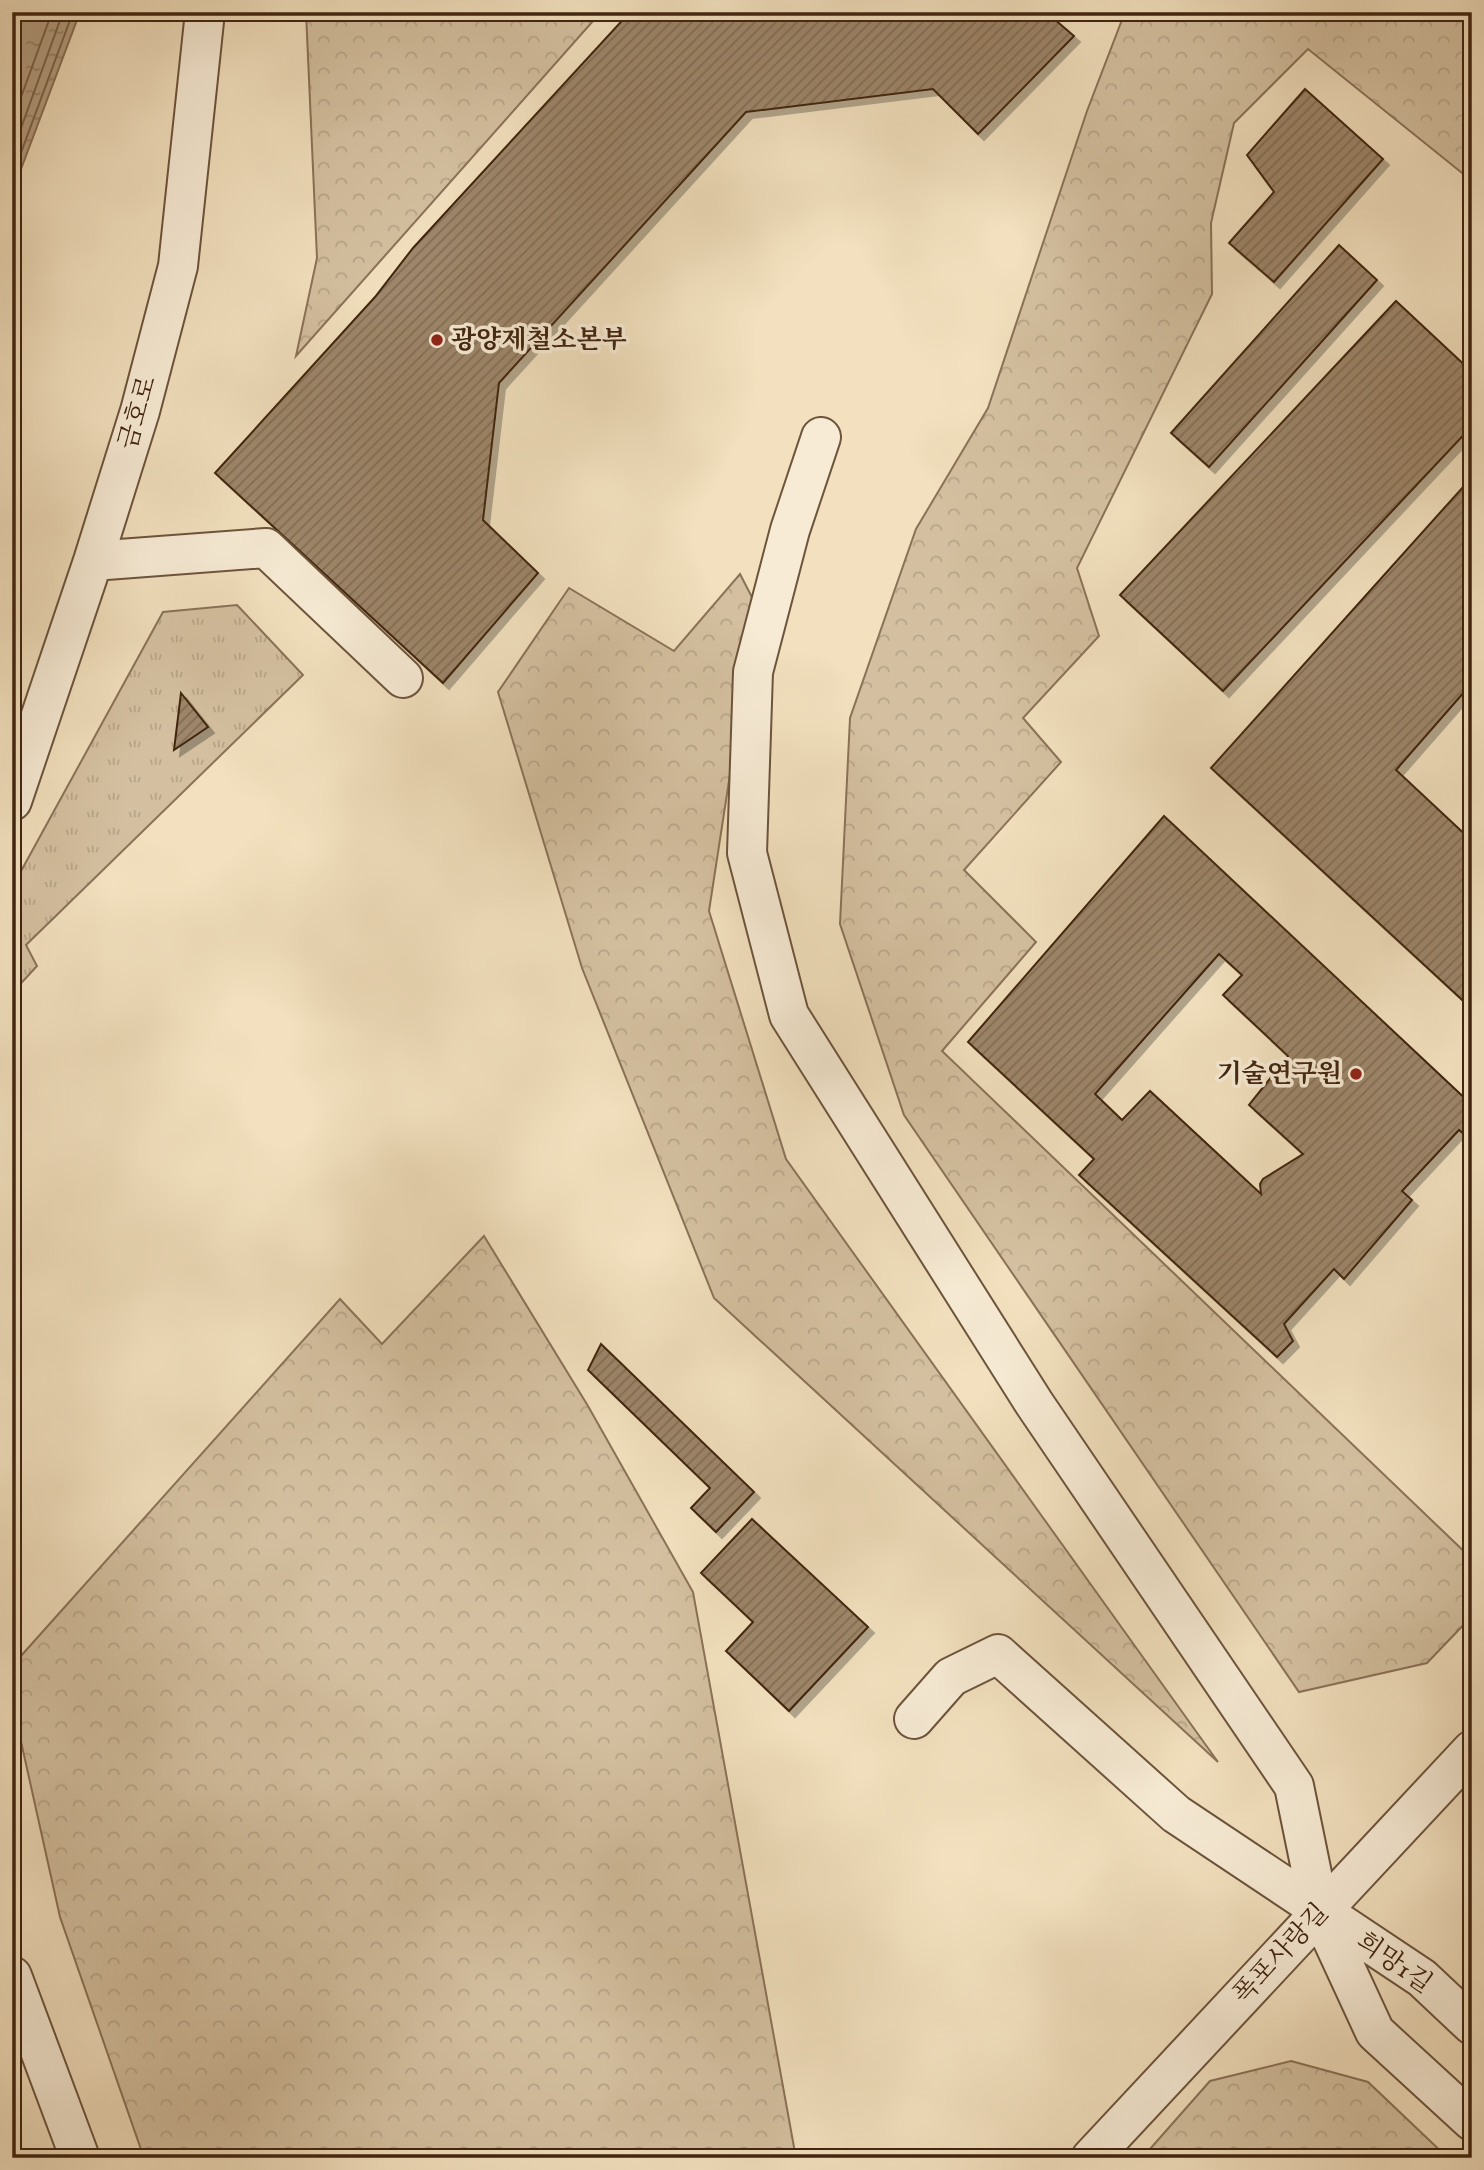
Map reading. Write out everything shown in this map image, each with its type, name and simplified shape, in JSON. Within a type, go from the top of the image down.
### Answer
[{"type":"street","name":"금호로","points":[[12,801],[93,561],[139,411],[178,266],[205,12]]},
{"type":"street","points":[[821,437],[790,530],[753,673],[747,853],[789,1015],[1034,1403],[1294,1786],[1320,1913]]},
{"type":"street","points":[[93,561],[266,548],[403,678]]},
{"type":"street","points":[[914,1718],[951,1677],[998,1654],[1176,1814],[1320,1913]]},
{"type":"street","name":"폭포사랑길","points":[[1091,2158],[1472,1750]]},
{"type":"street","name":"희망1길","points":[[1320,1913],[1422,1979],[1472,2025]]},
{"type":"street","name":"희망1길","points":[[1320,1913],[1375,2032],[1472,2121]]},
{"type":"street","points":[[12,1976],[80,2158]]},
{"type":"green space","points":[[306,12],[601,12],[296,356],[317,258]]},
{"type":"green space","points":[[1125,12],[1472,14],[1472,181],[1308,49],[1234,123],[1211,223],[1212,294],[1077,568],[1099,636],[1023,718],[1061,762],[964,870],[1036,942],[942,1051],[1472,1559],[1472,1616],[1427,1663],[1299,1692],[904,1115],[840,924],[850,718],[916,529],[988,408],[1087,111]]},
{"type":"green space","points":[[740,574],[756,605],[709,911],[786,1159],[1218,1762],[714,1298],[582,968],[498,692],[569,588],[674,651]]},
{"type":"green space","points":[[237,605],[303,675],[26,945],[37,966],[12,993],[12,894],[20,873],[163,612]]},
{"type":"green space","points":[[484,1236],[588,1406],[693,1592],[796,2158],[144,2158],[60,1917],[12,1701],[12,1666],[340,1299],[382,1344]]},
{"type":"green space","points":[[1291,2061],[1368,2082],[1448,2158],[1142,2158],[1210,2081]]},
{"type":"water","points":[[12,12],[80,12],[12,193]]},
{"type":"building","name":"광양제철소본부","points":[[630,12],[1046,12],[1074,36],[978,134],[933,89],[746,112],[499,383],[483,520],[538,573],[443,683],[215,473],[375,297],[413,248]]},
{"type":"building","points":[[1305,89],[1383,159],[1274,282],[1229,243],[1274,192],[1247,155]]},
{"type":"building","points":[[1339,245],[1377,280],[1209,467],[1171,433]]},
{"type":"building","points":[[1396,301],[1472,372],[1472,426],[1223,691],[1120,595]]},
{"type":"building","points":[[1472,477],[1472,683],[1396,770],[1472,841],[1472,1009],[1211,768]]},
{"type":"building","points":[[181,693],[208,727],[174,750]]},
{"type":"building","name":"기술연구원","points":[[1164,816],[1472,1105],[1472,1141],[1459,1130],[1402,1191],[1412,1200],[1344,1279],[1334,1269],[1284,1324],[1293,1341],[1277,1357],[1079,1175],[1094,1159],[968,1042]],"holes":[[[1219,954],[1242,975],[1223,995],[1288,1056],[1249,1105],[1303,1154],[1263,1179],[1260,1184],[1261,1194],[1150,1091],[1122,1120],[1095,1094]]]},
{"type":"building","points":[[601,1344],[754,1492],[716,1532],[691,1508],[710,1488],[588,1370]]},
{"type":"building","points":[[752,1519],[868,1627],[789,1711],[726,1651],[753,1622],[701,1573]]},
{"type":"place","name":"광양제철소본부","points":[[437,340]]},
{"type":"place","name":"기술연구원","points":[[1356,1074]]}]
